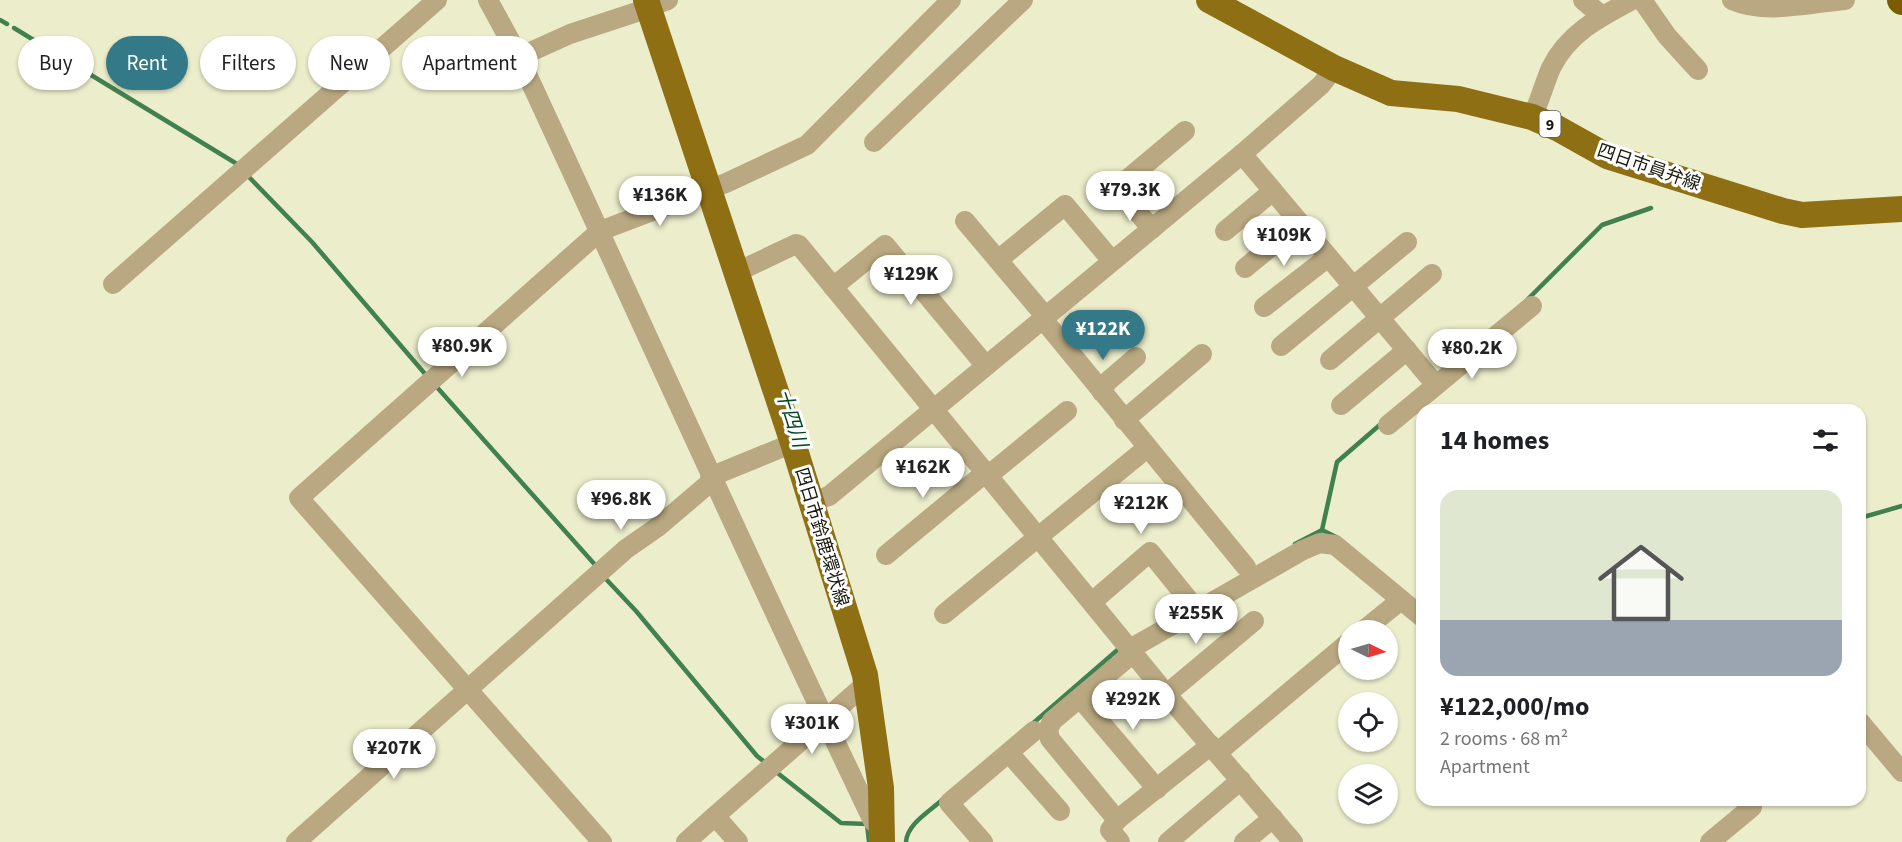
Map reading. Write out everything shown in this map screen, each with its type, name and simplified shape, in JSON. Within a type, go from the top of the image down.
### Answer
[{"type":"main road","name":"四日市員弁線","points":[[1209,0],[1334,68],[1391,93],[1458,99],[1532,117],[1607,156],[1783,211],[1802,215],[1902,208]]},
{"type":"main road","name":"四日市鈴鹿環状線","points":[[655,4],[742,270],[793,443],[818,500],[867,688],[881,788],[883,836]]},
{"type":"street","points":[[113,284],[437,0]]},
{"type":"street","points":[[488,0],[508,36]]},
{"type":"street","points":[[602,842],[299,498],[600,231],[714,187],[807,145],[951,0]]},
{"type":"street","points":[[874,142],[1023,0]]},
{"type":"street","points":[[1583,0],[1602,16]]},
{"type":"street","points":[[1532,117],[1550,72],[1579,32],[1602,16],[1632,0]]},
{"type":"street","points":[[1642,0],[1667,36],[1698,70]]},
{"type":"street","points":[[1732,0],[1745,6],[1764,8],[1845,0]]},
{"type":"street","points":[[538,48],[570,34],[655,4]]},
{"type":"street","points":[[818,500],[935,409],[1242,154],[1321,85],[1334,68]]},
{"type":"street","points":[[534,90],[824,720],[873,821],[883,836]]},
{"type":"street","points":[[1152,229],[1117,188],[1185,131]]},
{"type":"street","points":[[1242,154],[1433,381]]},
{"type":"street","points":[[1225,231],[1273,191]]},
{"type":"street","points":[[998,260],[1065,206],[1112,261]]},
{"type":"street","points":[[965,221],[1124,420],[1246,567]]},
{"type":"street","points":[[1245,268],[1300,223]]},
{"type":"street","points":[[1281,346],[1407,242]]},
{"type":"street","points":[[742,270],[796,244],[935,409],[1168,696],[1293,842]]},
{"type":"street","points":[[833,287],[885,245],[986,366]]},
{"type":"street","points":[[1264,307],[1328,257]]},
{"type":"street","points":[[1330,360],[1432,274]]},
{"type":"street","points":[[1388,425],[1433,381],[1532,306]]},
{"type":"street","points":[[1341,405],[1407,350]]},
{"type":"street","points":[[1124,420],[1202,354]]},
{"type":"street","points":[[1102,392],[1107,382],[1136,357]]},
{"type":"street","points":[[886,555],[985,473],[995,470],[1067,411]]},
{"type":"street","points":[[296,842],[626,549],[659,526],[711,478],[793,443]]},
{"type":"street","points":[[944,614],[1147,448]]},
{"type":"street","points":[[1127,645],[1194,605],[1275,568],[1303,550],[1320,543],[1335,544],[1416,612]]},
{"type":"street","points":[[1092,602],[1150,552],[1194,605]]},
{"type":"street","points":[[1376,620],[1401,600]]},
{"type":"street","points":[[1168,696],[1174,688],[1254,621]]},
{"type":"street","points":[[1117,820],[1048,735],[1052,721],[1126,659],[1127,645]]},
{"type":"street","points":[[1120,842],[1110,830],[1117,820],[1338,651]]},
{"type":"street","points":[[686,842],[860,689],[867,688]]},
{"type":"street","points":[[1080,698],[1157,789]]},
{"type":"street","points":[[1866,729],[1902,772]]},
{"type":"street","points":[[983,842],[949,803],[1034,731]]},
{"type":"street","points":[[1009,753],[1060,811]]},
{"type":"street","points":[[1168,842],[1241,780]]},
{"type":"street","points":[[1710,842],[1752,807]]},
{"type":"street","points":[[715,816],[738,842]]},
{"type":"street","points":[[1244,842],[1273,818]]},
{"type":"waterway","points":[[0,20],[7,24]]},
{"type":"waterway","points":[[14,28],[237,164]]},
{"type":"waterway","points":[[248,176],[312,242],[426,375]]},
{"type":"waterway","points":[[1528,299],[1602,225],[1651,208]]},
{"type":"waterway","points":[[435,385],[597,567]]},
{"type":"waterway","points":[[1322,530],[1337,462],[1382,423]]},
{"type":"waterway","points":[[1866,516],[1902,506]]},
{"type":"waterway","points":[[1295,544],[1322,530],[1338,538]]},
{"type":"waterway","points":[[605,578],[636,611],[757,756],[767,764]]},
{"type":"waterway","points":[[1031,725],[1122,646]]},
{"type":"waterway","points":[[775,771],[841,823],[867,824],[869,842]]},
{"type":"waterway","points":[[906,842],[910,829],[942,800]]},
{"type":"water label","name":"十四川","points":[[792,418]]}]
